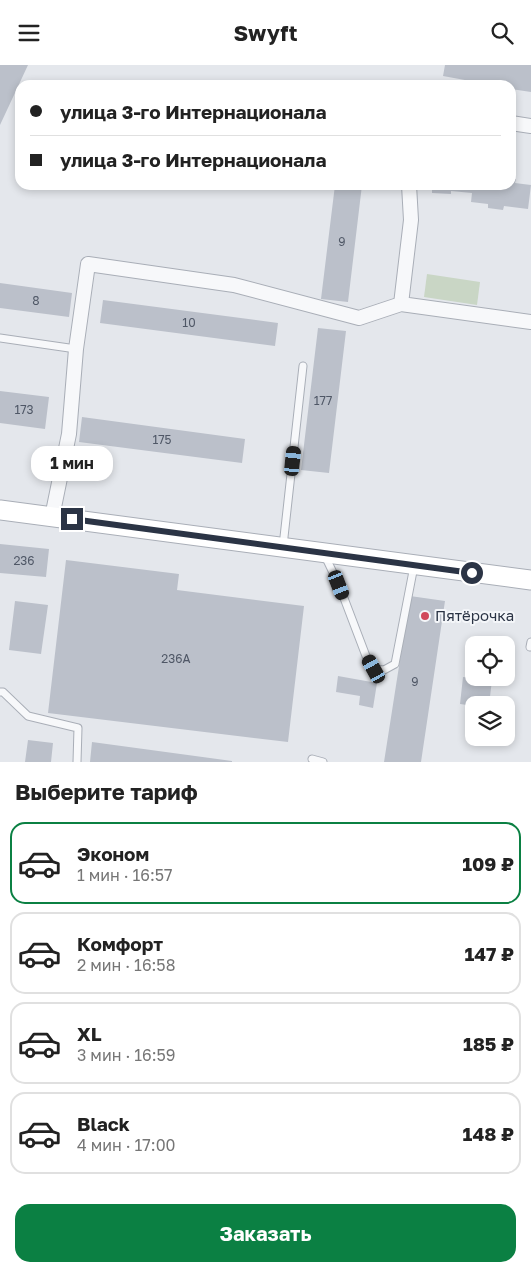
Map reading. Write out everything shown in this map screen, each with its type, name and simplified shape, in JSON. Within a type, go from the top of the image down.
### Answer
[{"type":"main road","points":[[0,510],[531,580]]},
{"type":"street","points":[[516,124],[531,126]]},
{"type":"street","points":[[401,304],[411,220],[409,190]]},
{"type":"street","points":[[52,517],[69,434],[76,349],[88,264],[234,285],[359,318],[401,304],[531,322]]},
{"type":"lane","points":[[0,338],[76,349]]},
{"type":"lane","points":[[283,547],[303,366]]},
{"type":"lane","points":[[323,552],[339,585],[366,656],[374,669],[384,670],[395,664],[414,565]]},
{"type":"lane","points":[[530,647],[531,642]]},
{"type":"lane","points":[[0,692],[3,692],[28,716],[78,728],[77,762]]},
{"type":"lane","points":[[312,759],[323,762]]},
{"type":"green space","points":[[427,274],[480,282],[477,305],[424,297]]},
{"type":"building","points":[[0,65],[28,65],[21,80],[15,80],[15,93],[0,125]]},
{"type":"building","points":[[445,65],[531,65],[531,92],[516,90],[516,80],[465,80],[443,76]]},
{"type":"building","points":[[516,183],[531,185],[528,209],[504,206],[503,210],[488,208],[488,204],[471,202],[472,193],[451,191],[451,194],[432,193],[432,190],[516,190]]},
{"type":"building","points":[[334,190],[361,190],[348,302],[321,299]]},
{"type":"building","points":[[0,283],[72,293],[69,317],[0,308]]},
{"type":"building","points":[[103,300],[278,323],[275,346],[100,323]]},
{"type":"building","points":[[318,328],[346,331],[329,473],[301,470]]},
{"type":"building","points":[[0,391],[49,397],[45,429],[0,423]]},
{"type":"building","points":[[82,417],[245,439],[242,463],[79,442]]},
{"type":"building","points":[[0,544],[49,549],[46,577],[0,573]]},
{"type":"building","points":[[66,560],[179,574],[177,590],[304,606],[288,742],[48,713]]},
{"type":"building","points":[[410,596],[445,601],[421,762],[384,762]]},
{"type":"building","points":[[15,601],[48,605],[41,654],[9,650]]},
{"type":"building","points":[[338,676],[377,683],[373,708],[359,705],[360,696],[336,692]]},
{"type":"building","points":[[463,677],[465,677],[465,686],[491,686],[490,696],[465,696],[465,705],[460,704]]},
{"type":"building","points":[[28,740],[53,743],[51,762],[25,762]]},
{"type":"building","points":[[92,742],[232,761],[232,762],[90,762]]},
{"type":"place","name":"Пятёрочка","points":[[425,616]]},
{"type":"route","points":[[72,519],[472,573]]}]
